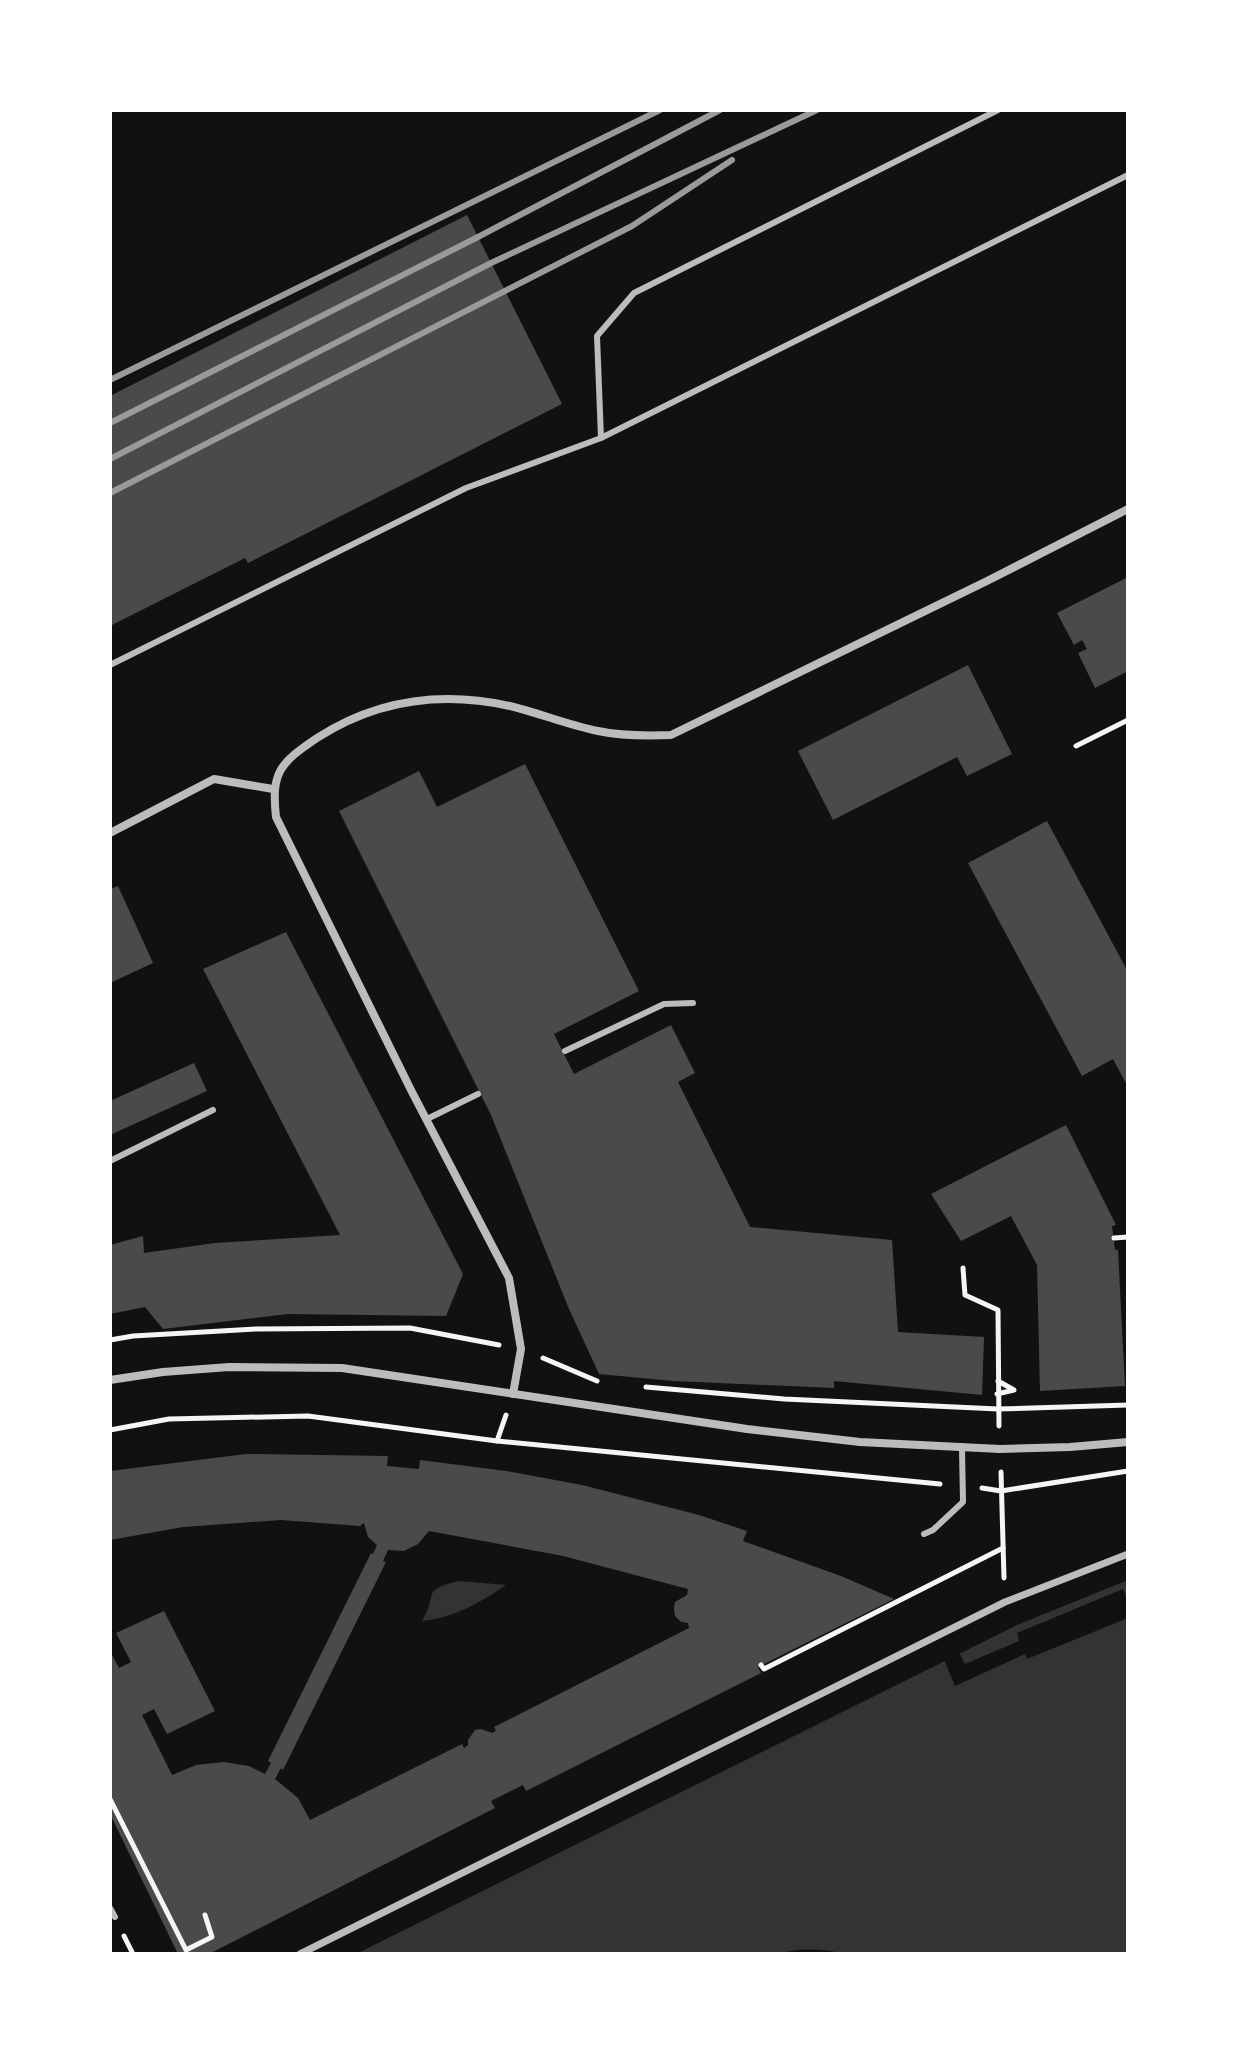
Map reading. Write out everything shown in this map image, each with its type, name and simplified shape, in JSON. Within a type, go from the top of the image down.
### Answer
[{"type":"street","points":[[513,1394],[521,1349],[509,1278],[276,817],[273,789],[282,767],[303,747],[337,725],[383,706],[422,699],[461,699],[510,706],[599,732],[638,737],[671,735],[1128,509]]},
{"type":"street","points":[[110,833],[214,779],[273,789]]},
{"type":"street","points":[[110,1380],[229,1367],[342,1368],[761,1431],[860,1442],[962,1449],[1070,1447],[1128,1442]]},
{"type":"street","points":[[300,1954],[1005,1602],[1128,1554]]},
{"type":"lane","points":[[601,438],[597,336],[634,293],[998,110]]},
{"type":"lane","points":[[110,665],[466,488],[601,438],[1128,175]]},
{"type":"lane","points":[[565,1051],[664,1004],[693,1003]]},
{"type":"lane","points":[[427,1119],[478,1094]]},
{"type":"lane","points":[[110,1161],[213,1110]]},
{"type":"lane","points":[[924,1534],[933,1530],[963,1502],[962,1449]]},
{"type":"lane","points":[[110,1908],[115,1917]]},
{"type":"path","points":[[1076,746],[1128,720]]},
{"type":"path","points":[[1114,1238],[1128,1237]]},
{"type":"path","points":[[963,1268],[965,1295],[998,1310],[997,1394],[1005,1602]]},
{"type":"path","points":[[110,1340],[256,1329],[410,1328],[521,1349],[603,1383]]},
{"type":"path","points":[[997,1394],[1014,1390],[998,1381]]},
{"type":"path","points":[[633,1386],[784,1399],[998,1409],[1128,1405]]},
{"type":"path","points":[[110,1430],[169,1419],[308,1416],[497,1441],[1001,1491],[1128,1471]]},
{"type":"path","points":[[761,1665],[764,1669],[1003,1548]]},
{"type":"path","points":[[110,1799],[186,1950]]},
{"type":"path","points":[[178,1954],[212,1937],[205,1915]]},
{"type":"shaded area","points":[[1128,1580],[1128,1954],[847,1954],[795,1950],[777,1954],[356,1954],[1017,1625]]},
{"type":"shaded area","points":[[459,1581],[506,1585],[467,1608],[422,1621],[434,1591]]},
{"type":"pier","points":[[1123,1589],[1128,1602],[1128,1618],[1027,1659],[1025,1654],[955,1686],[943,1657],[958,1650],[965,1664],[1019,1641],[1017,1633]]},
{"type":"building","points":[[467,215],[562,404],[248,563],[245,558],[110,626],[110,396]]},
{"type":"building","points":[[1128,577],[1128,671],[1095,688],[1078,653],[1087,649],[1082,640],[1074,645],[1057,613]]},
{"type":"building","points":[[968,665],[1012,754],[967,776],[957,757],[833,820],[798,751]]},
{"type":"building","points":[[525,764],[639,991],[554,1034],[574,1074],[671,1025],[695,1073],[678,1082],[750,1227],[892,1240],[898,1332],[984,1337],[982,1395],[834,1381],[834,1388],[673,1381],[599,1374],[569,1309],[491,1115],[339,811],[419,771],[437,807]]},
{"type":"building","points":[[1047,821],[1128,972],[1128,1087],[1113,1059],[1082,1076],[968,863]]},
{"type":"building","points":[[118,886],[153,963],[110,983],[110,889]]},
{"type":"building","points":[[286,932],[463,1274],[446,1316],[288,1314],[163,1329],[145,1307],[110,1314],[110,1245],[143,1236],[144,1253],[215,1243],[340,1235],[203,969]]},
{"type":"building","points":[[194,1063],[207,1091],[110,1135],[110,1101]]},
{"type":"building","points":[[1066,1125],[1116,1225],[1112,1226],[1115,1250],[1118,1250],[1125,1386],[1040,1391],[1037,1265],[1011,1216],[961,1241],[931,1194]]},
{"type":"building","points":[[246,1454],[388,1456],[387,1466],[419,1469],[420,1460],[506,1471],[582,1485],[699,1515],[747,1531],[743,1541],[841,1576],[894,1599],[758,1667],[761,1673],[526,1791],[523,1785],[491,1801],[495,1808],[209,1954],[178,1954],[110,1814],[110,1651],[119,1668],[131,1662],[116,1633],[164,1611],[215,1711],[167,1734],[154,1709],[142,1715],[172,1775],[196,1765],[224,1762],[249,1766],[265,1774],[271,1763],[268,1761],[377,1545],[368,1537],[364,1523],[360,1526],[281,1520],[183,1527],[110,1540],[110,1471]],"holes":[[[429,1531],[563,1556],[688,1589],[687,1595],[675,1602],[674,1609],[675,1616],[681,1622],[688,1623],[689,1628],[494,1727],[496,1731],[492,1733],[475,1730],[464,1748],[462,1744],[310,1820],[298,1798],[275,1779],[281,1768],[283,1770],[386,1562],[383,1561],[388,1550],[404,1551],[418,1544]]]},
{"type":"railway","points":[[110,380],[660,110]]},
{"type":"railway","points":[[110,423],[478,237],[720,110]]},
{"type":"railway","points":[[110,459],[491,263],[817,110]]},
{"type":"railway","points":[[110,493],[632,226],[732,160]]}]
